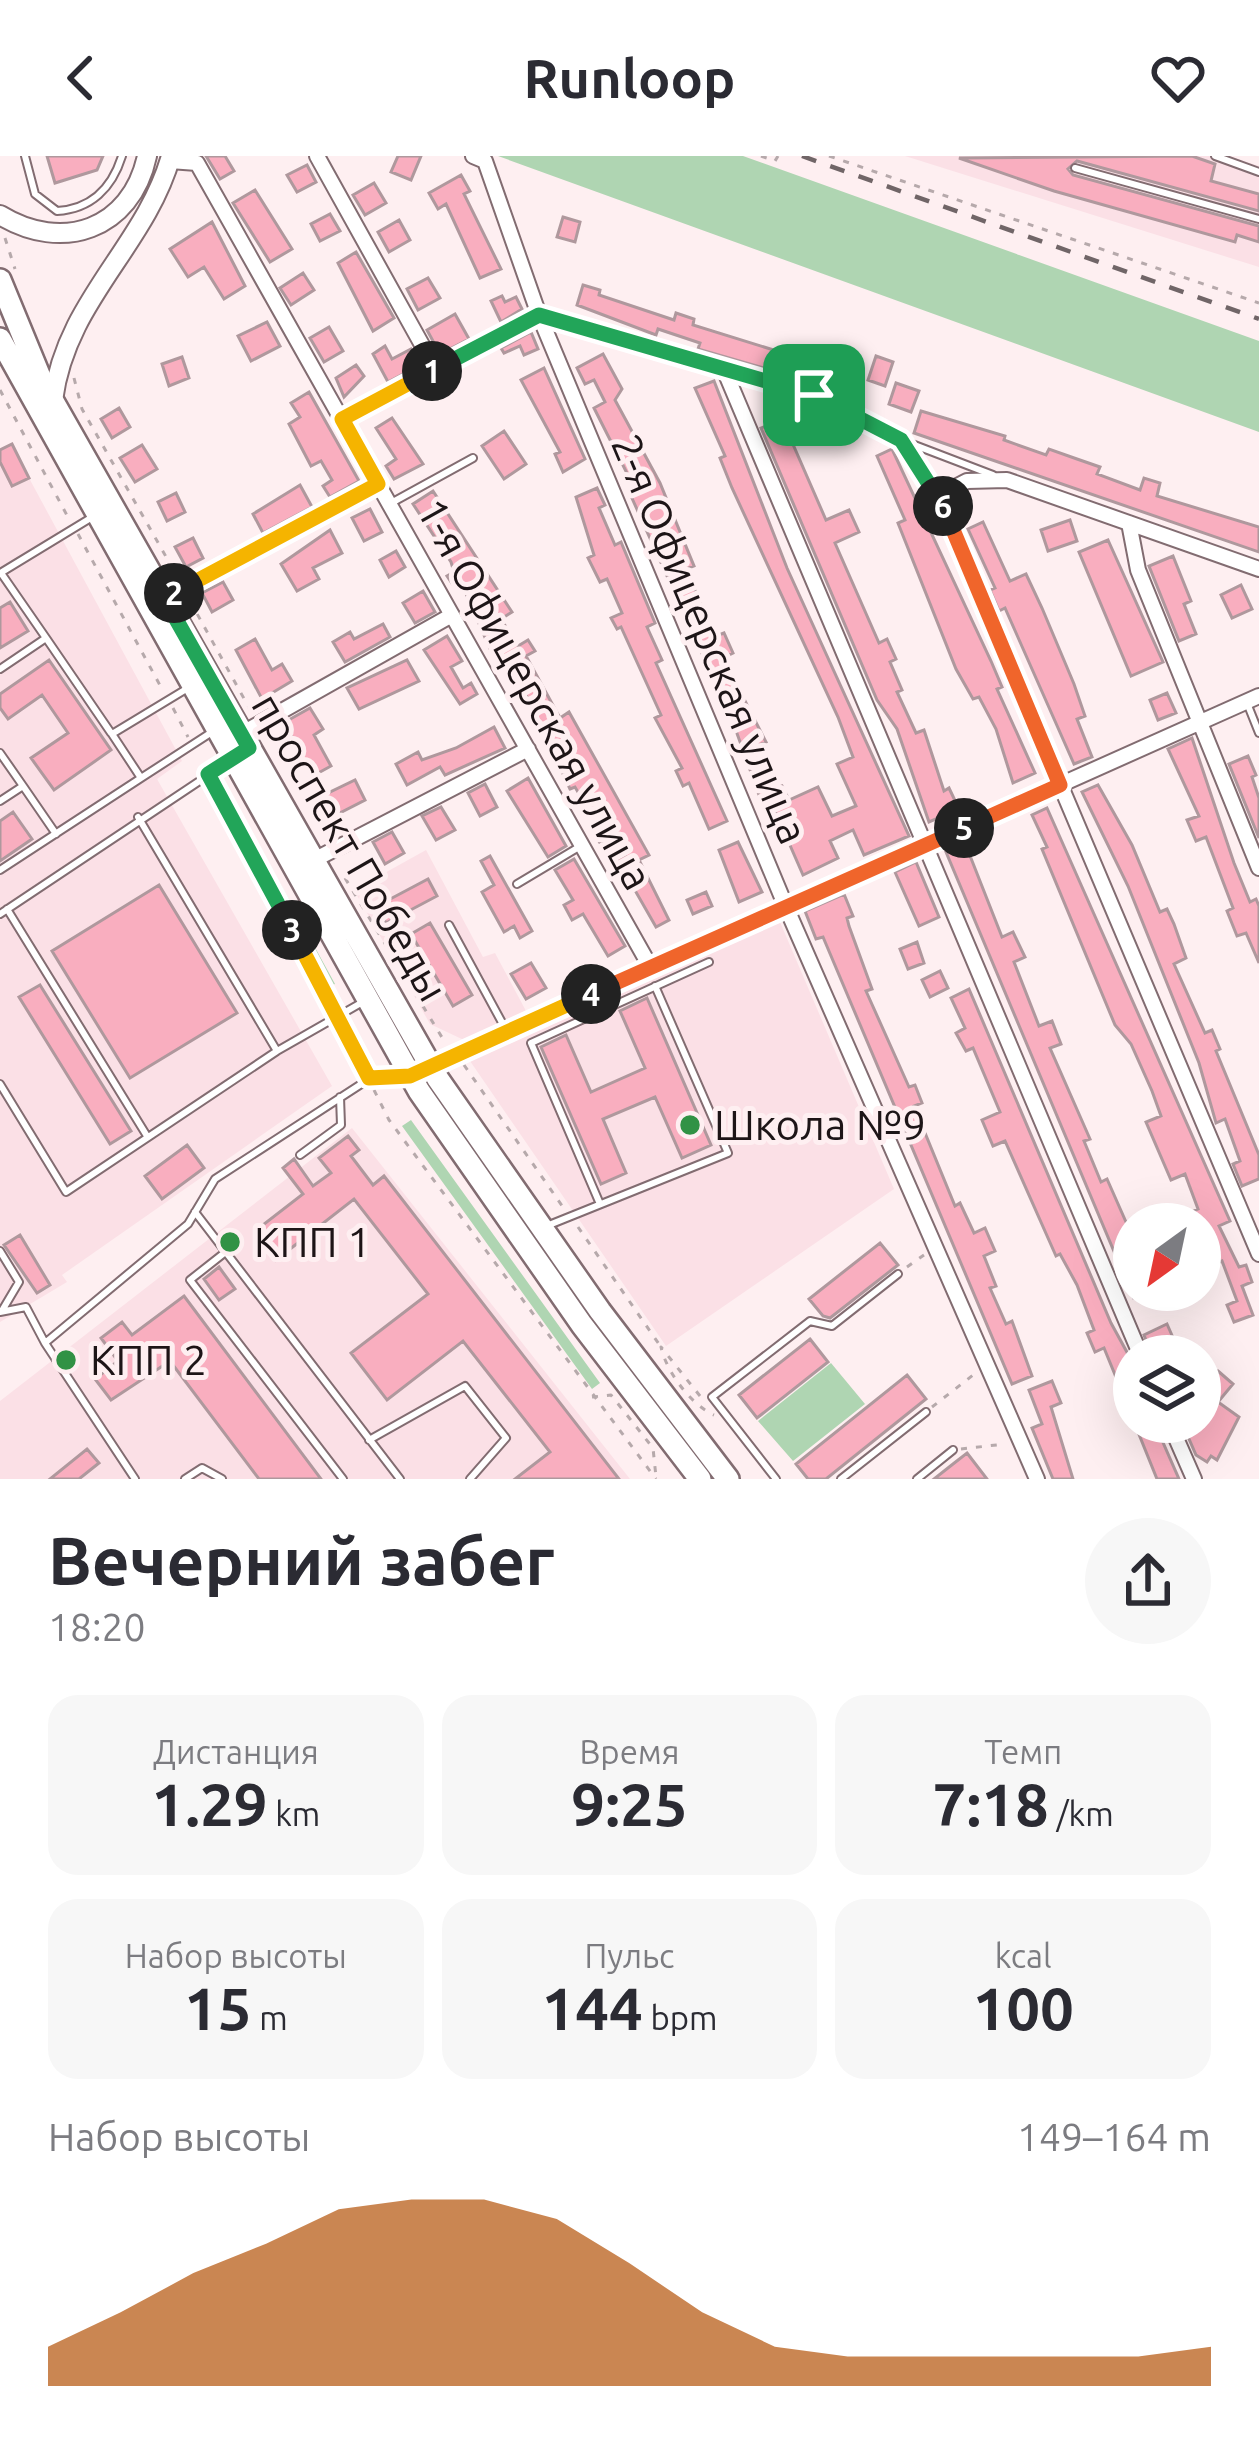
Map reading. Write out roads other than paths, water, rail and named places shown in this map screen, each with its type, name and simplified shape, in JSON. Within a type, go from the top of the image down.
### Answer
[{"type":"main road","points":[[0,215],[35,231],[84,233],[108,222],[124,204],[147,156]]},
{"type":"main road","points":[[52,400],[57,364],[74,322],[142,217],[171,159]]},
{"type":"main road","name":"проспект Победы","points":[[0,280],[52,400],[174,593],[245,741],[420,1071],[519,1238],[700,1479]]},
{"type":"main road","name":"проспект Победы","points":[[2,348],[215,730],[245,741],[321,856],[376,995]]},
{"type":"main road","name":"проспект Победы","points":[[420,1071],[728,1479]]},
{"type":"street","points":[[316,156],[436,370]]},
{"type":"street","name":"2-я Офицерская улица","points":[[473,156],[485,161],[539,315],[786,907],[1037,1479]]},
{"type":"street","name":"1-я Офицерская улица","points":[[171,159],[197,163],[651,968]]},
{"type":"street","points":[[342,419],[539,315],[814,395],[901,440],[938,496],[1259,1255]]},
{"type":"street","points":[[723,367],[921,847],[1132,1335]]},
{"type":"street","points":[[938,496],[967,481],[1007,480],[1259,569]]},
{"type":"street","points":[[174,593],[378,484]]},
{"type":"street","points":[[1129,524],[1138,570],[1259,868]]},
{"type":"street","points":[[245,741],[452,615]]},
{"type":"street","points":[[420,1071],[1253,699]]},
{"type":"street","points":[[321,856],[528,749]]},
{"type":"street","points":[[1178,1443],[1194,1479]]},
{"type":"lane","points":[[25,156],[35,194],[57,211],[88,205],[110,182],[122,156]]},
{"type":"lane","points":[[1215,156],[1259,172]]},
{"type":"lane","points":[[1076,168],[1259,219]]},
{"type":"lane","points":[[901,440],[1007,480]]},
{"type":"lane","points":[[390,504],[472,458]]},
{"type":"lane","points":[[97,514],[1,573],[141,778]]},
{"type":"lane","points":[[0,669],[46,638]]},
{"type":"lane","points":[[112,734],[191,686]]},
{"type":"lane","points":[[1253,699],[1259,733]]},
{"type":"lane","points":[[0,870],[215,730]]},
{"type":"lane","points":[[147,1136],[3,911],[208,774],[245,741]]},
{"type":"lane","points":[[0,753],[56,834]]},
{"type":"lane","points":[[0,801],[23,786]]},
{"type":"lane","points":[[138,817],[278,1051]]},
{"type":"lane","points":[[517,884],[582,845]]},
{"type":"lane","points":[[449,925],[506,1031]]},
{"type":"lane","points":[[600,1204],[531,1043],[709,962]]},
{"type":"lane","points":[[540,1229],[728,1153],[655,986]]},
{"type":"lane","points":[[0,1084],[66,1192],[278,1051],[376,995]]},
{"type":"lane","points":[[45,1342],[188,1224],[215,1178],[369,1078],[420,1071]]},
{"type":"lane","points":[[300,1155],[340,1125],[340,1097]]},
{"type":"lane","points":[[195,1212],[400,1479]]},
{"type":"lane","points":[[0,1251],[20,1282],[1,1311]]},
{"type":"lane","points":[[223,1254],[190,1280],[343,1479]]},
{"type":"lane","points":[[776,1479],[712,1397],[810,1322],[832,1326],[898,1274]]},
{"type":"lane","points":[[1,1311],[26,1307],[135,1479]]},
{"type":"lane","points":[[369,1440],[465,1386],[506,1438],[470,1479]]},
{"type":"lane","points":[[841,1479],[926,1412]]},
{"type":"lane","points":[[917,1479],[953,1450]]},
{"type":"lane","points":[[185,1479],[202,1468],[222,1479]]},
{"type":"railway","points":[[802,156],[1259,319]]},
{"type":"place","name":"Школа №9","points":[[690,1125]]},
{"type":"place","name":"КПП 1","points":[[230,1242]]},
{"type":"place","name":"КПП 2","points":[[66,1360]]}]
